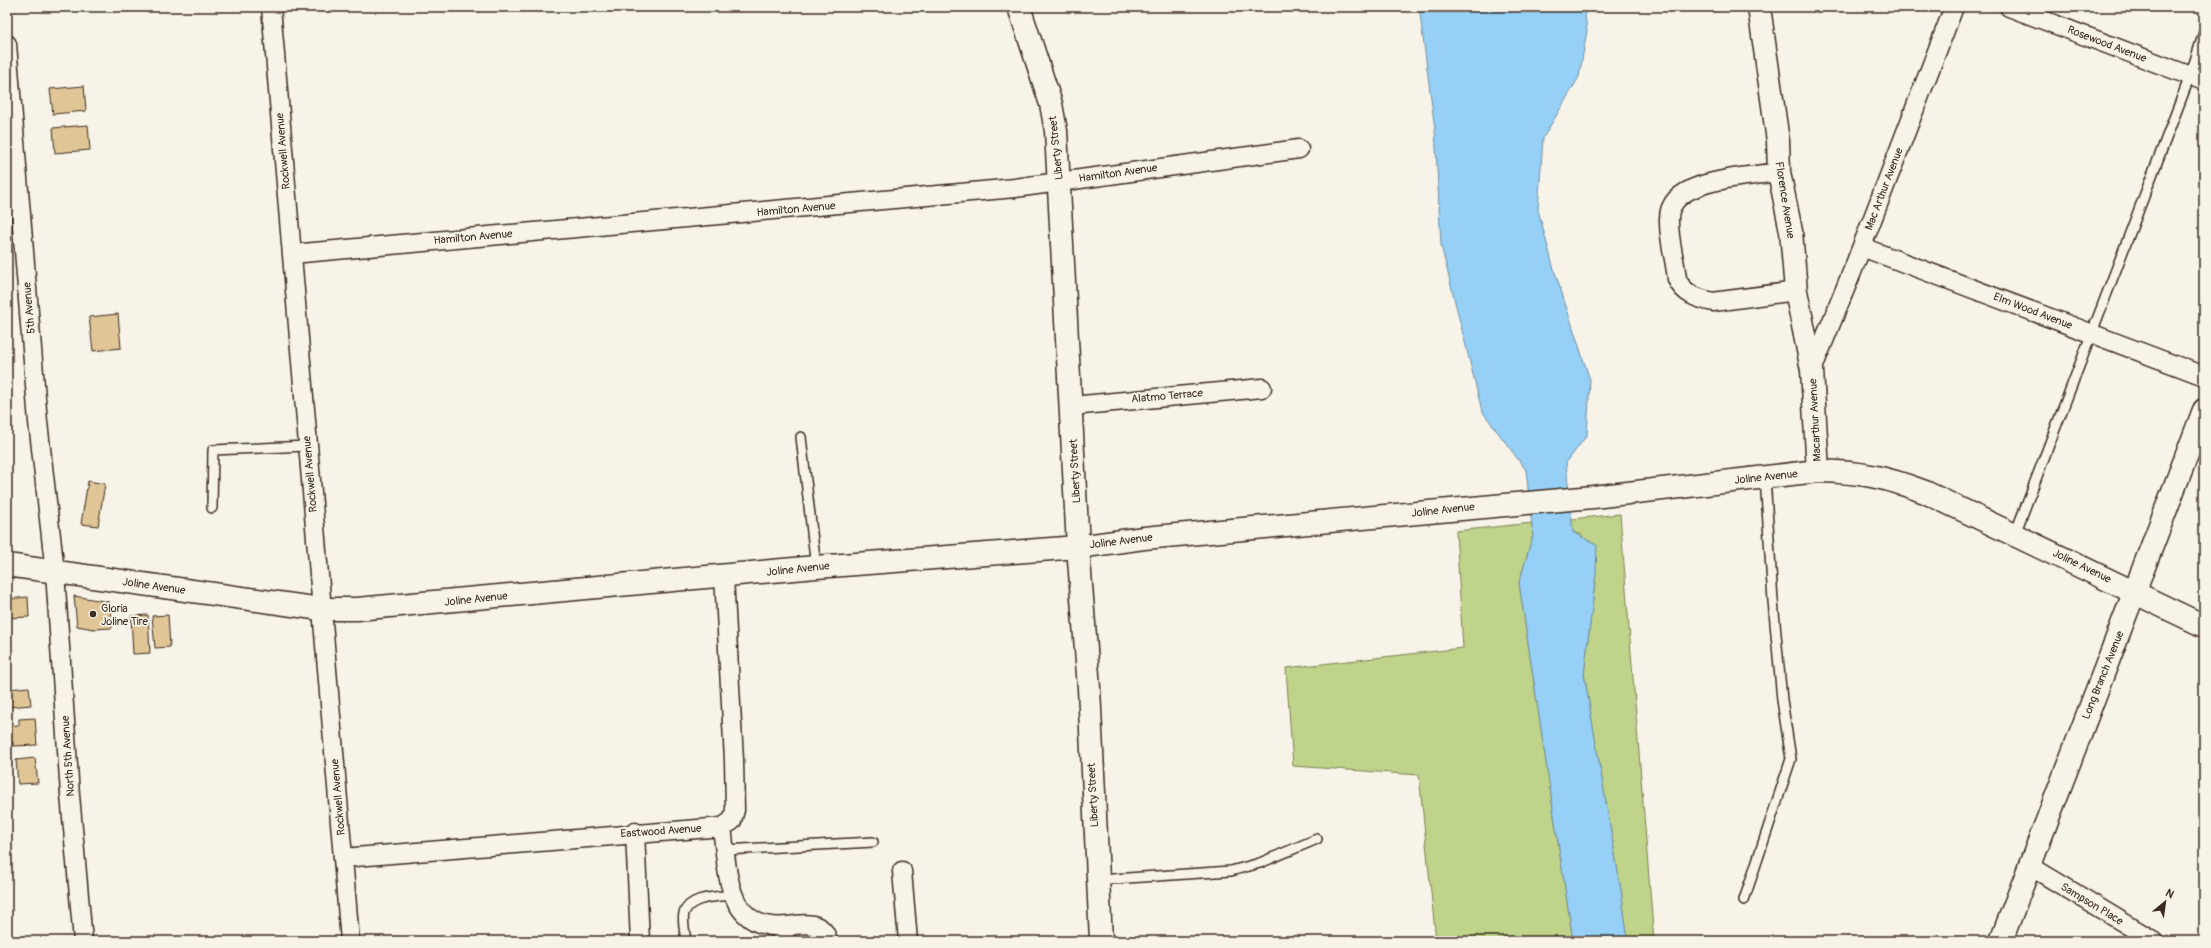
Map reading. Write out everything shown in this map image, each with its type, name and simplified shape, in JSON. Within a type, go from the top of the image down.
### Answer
[{"type":"main road","name":"Liberty Street","points":[[1019,7],[1051,104],[1056,131],[1072,406],[1078,547],[1089,688],[1101,941]]},
{"type":"main road","name":"Florence Avenue","points":[[1759,7],[1778,140],[1779,172],[1787,206],[1796,290],[1812,370]]},
{"type":"main road","name":"Macarthur Avenue","points":[[1812,370],[1818,471]]},
{"type":"main road","name":"Long Branch Avenue","points":[[2001,941],[2136,592],[2204,410]]},
{"type":"main road","name":"Joline Avenue","points":[[7,565],[322,609],[402,606],[816,567],[1078,547],[1144,538],[1591,497],[1818,471],[1868,474],[1894,480],[2015,534],[2204,626]]},
{"type":"street","name":"Rockwell Avenue","points":[[271,7],[350,941]]},
{"type":"street","name":"Mac Arthur Avenue","points":[[1812,370],[1862,246],[1954,7]]},
{"type":"street","name":"Rosewood Avenue","points":[[2009,7],[2197,79]]},
{"type":"street","name":"5th Avenue","points":[[7,44],[38,422],[55,572]]},
{"type":"street","name":"Hamilton Avenue","points":[[292,254],[1015,188],[1299,149]]},
{"type":"street","points":[[1779,172],[1698,185],[1684,192],[1678,198],[1669,217],[1677,279],[1679,284],[1687,292],[1699,299],[1713,302],[1796,290]]},
{"type":"street","name":"Elm Wood Avenue","points":[[1862,246],[2204,376]]},
{"type":"street","name":"Alatmo Terrace","points":[[1072,406],[1262,388]]},
{"type":"street","name":"North 5th Avenue","points":[[55,572],[70,795],[83,941]]},
{"type":"street","points":[[724,576],[735,810],[732,821],[722,826],[732,895],[739,908],[756,922],[776,928],[785,934],[806,923],[819,927],[828,941]]},
{"type":"street","name":"Eastwood Avenue","points":[[343,858],[635,832],[722,826]]},
{"type":"street","points":[[635,832],[640,941]]},
{"type":"street","name":"Sampson Place","points":[[2030,866],[2154,941]]},
{"type":"street","points":[[902,871],[908,941]]},
{"type":"lane","points":[[2015,534],[2091,334],[2197,79],[2204,32]]},
{"type":"lane","points":[[801,437],[816,567]]},
{"type":"lane","points":[[212,508],[213,450],[308,446]]},
{"type":"lane","points":[[1744,900],[1790,759],[1773,601],[1765,477]]},
{"type":"lane","points":[[1098,880],[1231,872],[1260,863],[1316,839]]},
{"type":"lane","points":[[725,850],[873,842]]},
{"type":"lane","points":[[686,941],[684,914],[689,904],[697,900],[732,895]]},
{"type":"green space","points":[[1620,514],[1654,941],[1628,941],[1621,890],[1584,674],[1596,574],[1582,535],[1573,532],[1571,519]]},
{"type":"green space","points":[[1532,523],[1533,535],[1519,583],[1573,941],[1436,941],[1419,775],[1293,766],[1286,668],[1463,648],[1456,531]]},
{"type":"water","points":[[1419,7],[1584,7],[1587,31],[1579,77],[1543,138],[1538,210],[1553,266],[1590,380],[1587,435],[1566,463],[1573,532],[1597,545],[1596,574],[1584,674],[1621,890],[1628,941],[1573,941],[1519,583],[1533,535],[1526,470],[1482,411],[1441,245],[1435,129]]},
{"type":"building","points":[[84,86],[86,111],[53,114],[50,89]]},
{"type":"building","points":[[88,125],[90,150],[55,153],[53,128]]},
{"type":"building","points":[[118,314],[121,348],[93,351],[89,317]]},
{"type":"building","points":[[88,481],[105,484],[98,526],[81,524]]},
{"type":"building","name":"Gloria Joline Tire","points":[[74,596],[109,602],[112,628],[94,629],[77,626]]},
{"type":"building","points":[[28,597],[29,617],[7,618],[7,599]]},
{"type":"building","points":[[148,615],[150,653],[133,654],[131,616]]},
{"type":"building","points":[[168,615],[170,647],[155,648],[152,616]]},
{"type":"building","points":[[29,687],[31,705],[9,707],[8,689]]},
{"type":"building","points":[[35,718],[37,745],[13,746],[13,742],[7,742],[7,726],[19,725],[19,719]]},
{"type":"building","points":[[35,758],[38,783],[18,784],[16,760]]},
{"type":"place","name":"Gloria Joline Tire","points":[[93,614]]}]
